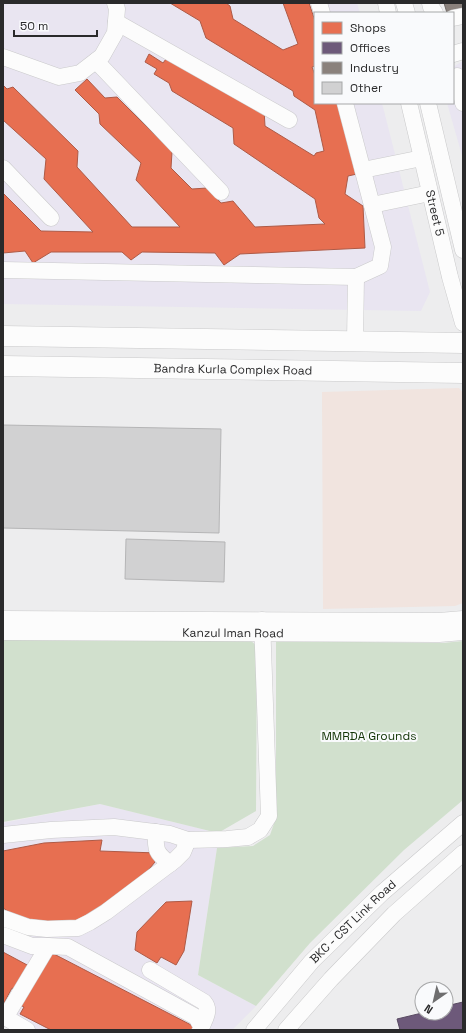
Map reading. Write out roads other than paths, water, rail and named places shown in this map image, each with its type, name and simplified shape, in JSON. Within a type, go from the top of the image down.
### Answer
[{"type":"main road","points":[[3,336],[463,343]]},
{"type":"main road","name":"Bandra Kurla Complex Road","points":[[3,366],[463,373]]},
{"type":"street","points":[[3,57],[59,77],[80,73],[102,56],[115,34],[117,9],[115,3]]},
{"type":"street","points":[[430,3],[434,12]]},
{"type":"street","points":[[116,22],[289,120]]},
{"type":"street","points":[[96,61],[221,192]]},
{"type":"street","points":[[456,76],[463,103]]},
{"type":"street","points":[[3,270],[356,278],[380,266],[383,247],[345,104]]},
{"type":"street","name":"Street 5","points":[[409,104],[450,277],[463,323]]},
{"type":"street","name":"Street 5","points":[[428,104],[458,209],[463,250]]},
{"type":"street","points":[[363,170],[422,158]]},
{"type":"street","points":[[3,168],[51,218]]},
{"type":"street","points":[[372,204],[430,193]]},
{"type":"street","points":[[355,341],[356,278]]},
{"type":"street","name":"Kanzul Iman Road","points":[[3,619],[439,634],[463,632]]},
{"type":"street","name":"Kanzul Iman Road","points":[[3,632],[262,627],[463,619]]},
{"type":"street","points":[[3,835],[51,830],[114,828],[170,834],[188,840],[248,837],[260,830],[268,816],[262,627]]},
{"type":"street","name":"BKC - CST Link Road","points":[[254,1030],[312,961],[382,893],[463,823]]},
{"type":"street","points":[[156,832],[155,845],[157,850],[160,856],[170,864]]},
{"type":"street","points":[[3,918],[28,927],[47,929],[78,928],[106,912],[175,860],[183,852],[188,840]]},
{"type":"street","name":"BKC - CST Link Road","points":[[286,1030],[394,914],[463,853]]},
{"type":"street","points":[[409,870],[424,887]]},
{"type":"street","points":[[3,935],[32,946],[68,947],[196,1017],[201,1029]]},
{"type":"street","points":[[3,944],[9,947],[27,945]]},
{"type":"street","points":[[27,1030],[4,1017],[48,946]]},
{"type":"street","points":[[150,970],[207,1005],[208,1012],[201,1029]]},
{"type":"park label","name":"MMRDA Grounds","points":[[369,736]]}]
